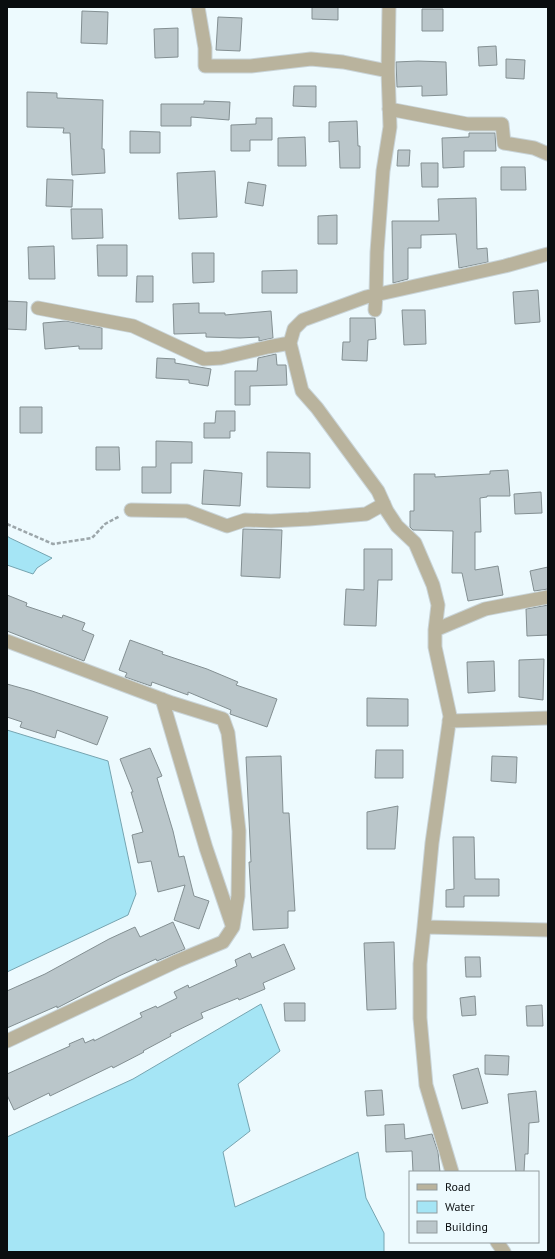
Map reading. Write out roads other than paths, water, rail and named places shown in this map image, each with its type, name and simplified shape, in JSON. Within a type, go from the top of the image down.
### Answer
[{"type":"street","points":[[198,7],[206,48],[206,66],[252,66],[311,58],[343,62],[388,71]]},
{"type":"street","points":[[375,310],[376,252],[383,172],[390,127],[388,71],[389,7]]},
{"type":"street","points":[[389,109],[467,124],[502,124],[504,143],[534,148],[548,154]]},
{"type":"street","points":[[452,1171],[426,1085],[420,1018],[420,964],[432,843],[450,716],[435,647],[435,630],[438,605],[433,585],[415,543],[397,526],[378,491],[317,408],[302,391],[290,343],[294,329],[303,320],[330,310],[376,295],[505,266],[548,254]]},
{"type":"street","points":[[38,308],[133,326],[204,359],[222,358],[268,346],[290,343]]},
{"type":"street","points":[[131,510],[187,511],[227,526],[245,520],[309,519],[366,514],[384,504]]},
{"type":"street","points":[[435,630],[485,609],[548,597]]},
{"type":"street","points":[[7,641],[162,699],[223,719],[228,733],[239,830],[238,896],[233,927],[223,942],[177,961],[7,1041]]},
{"type":"street","points":[[162,699],[206,848],[233,927]]},
{"type":"street","points":[[449,721],[548,718]]},
{"type":"street","points":[[424,927],[548,930]]},
{"type":"street","points":[[498,1243],[504,1252]]},
{"type":"water","points":[[7,536],[52,558],[37,568],[33,574],[7,565]]},
{"type":"water","points":[[7,730],[108,761],[136,894],[128,915],[7,972]]},
{"type":"water","points":[[261,1004],[280,1051],[238,1084],[250,1131],[223,1152],[235,1207],[358,1152],[366,1198],[384,1233],[384,1252],[7,1252],[7,1137],[133,1079]]}]
